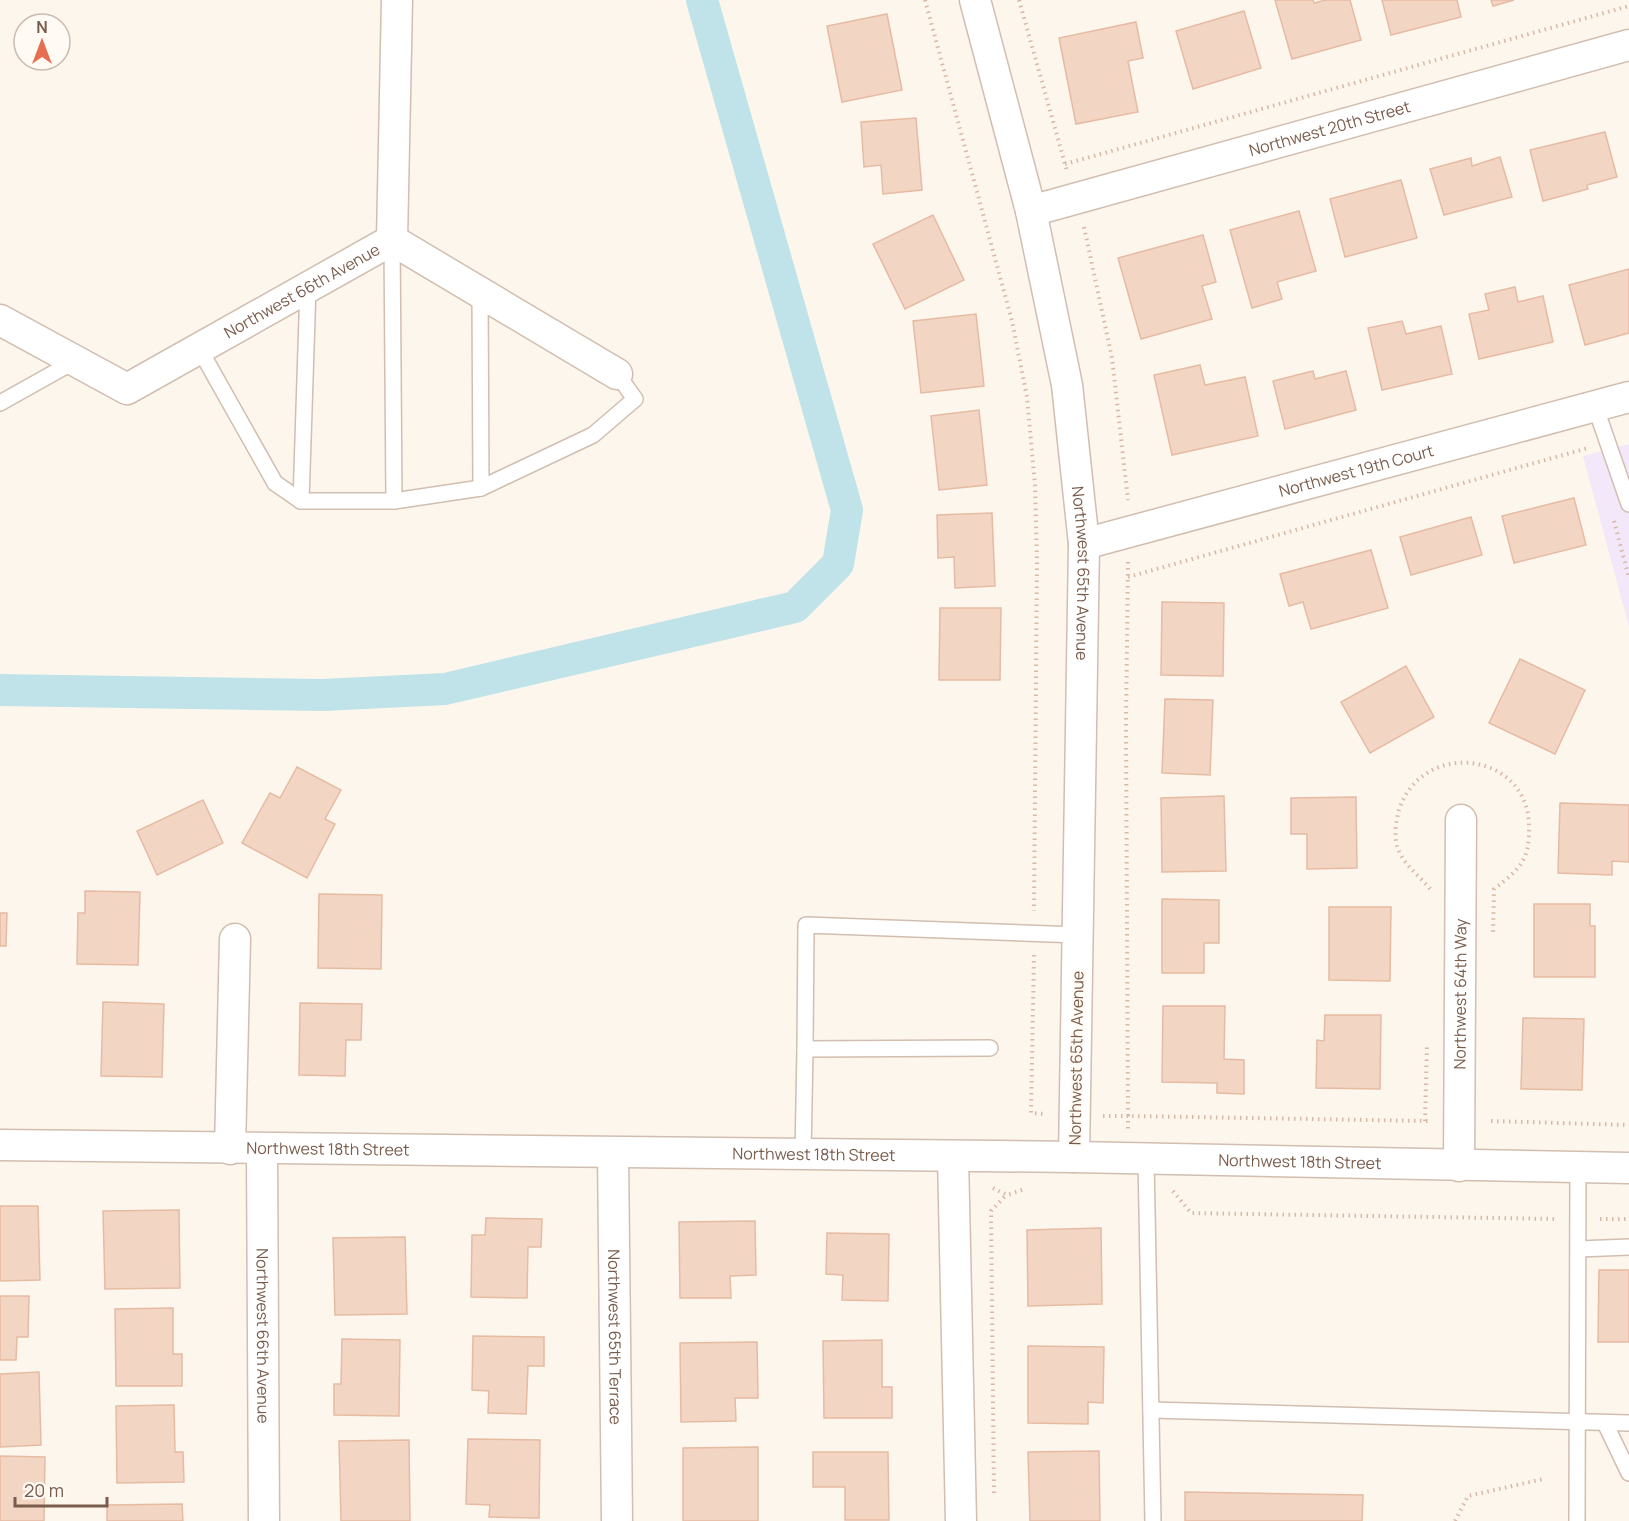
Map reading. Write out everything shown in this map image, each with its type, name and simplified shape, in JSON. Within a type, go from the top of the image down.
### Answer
[{"type":"street","name":"Northwest 66th Avenue","points":[[0,320],[127,389],[392,240],[397,0]]},
{"type":"street","name":"Northwest 65th Avenue","points":[[975,0],[1031,211],[1067,385],[1084,544],[1074,1157]]},
{"type":"street","name":"Northwest 20th Street","points":[[1031,211],[1629,45]]},
{"type":"street","points":[[392,240],[617,374]]},
{"type":"street","name":"Northwest 19th Court","points":[[1084,544],[1629,397]]},
{"type":"street","name":"Northwest 64th Way","points":[[1459,1166],[1461,820]]},
{"type":"street","points":[[230,1149],[235,939]]},
{"type":"street","name":"Northwest 18th Street","points":[[0,1145],[262,1150],[1074,1157],[1629,1168]]},
{"type":"street","name":"Northwest 66th Avenue","points":[[262,1150],[264,1521]]},
{"type":"street","name":"Northwest 65th Terrace","points":[[613,1153],[617,1521]]},
{"type":"street","points":[[953,1156],[961,1521]]},
{"type":"lane","points":[[392,240],[394,501]]},
{"type":"lane","points":[[301,501],[308,288]]},
{"type":"lane","points":[[480,292],[481,488]]},
{"type":"lane","points":[[199,348],[275,483],[301,501],[394,501],[481,488],[593,435],[635,399],[617,374]]},
{"type":"lane","points":[[0,403],[75,361]]},
{"type":"lane","points":[[1595,406],[1629,504]]},
{"type":"lane","points":[[802,1155],[806,926],[1078,934]]},
{"type":"lane","points":[[805,1049],[990,1048]]},
{"type":"lane","points":[[1146,1159],[1153,1521]]},
{"type":"lane","points":[[1577,1521],[1580,1422],[1578,1167]]},
{"type":"lane","points":[[1579,1250],[1629,1247]]},
{"type":"lane","points":[[1151,1410],[1629,1424]]},
{"type":"lane","points":[[1605,1423],[1629,1473]]},
{"type":"path","points":[[925,0],[1012,321],[1027,397],[1035,485],[1037,550],[1031,1113]]},
{"type":"path","points":[[1019,0],[1074,199],[1082,216],[1112,358],[1122,431],[1129,532],[1126,723],[1128,1116],[1425,1121]]},
{"type":"path","points":[[1065,164],[1629,6]]},
{"type":"path","points":[[1128,577],[1608,443]]},
{"type":"path","points":[[1491,1121],[1629,1125]]},
{"type":"path","points":[[954,1187],[990,1187],[1006,1195]]},
{"type":"path","points":[[994,1497],[991,1211],[1006,1195],[1025,1189],[1037,1189]]},
{"type":"path","points":[[1146,1191],[1174,1191],[1191,1213],[1629,1220]]},
{"type":"path","points":[[1455,1521],[1468,1496],[1543,1479]]},
{"type":"shaded area","points":[[1629,444],[1629,627],[1583,456]]},
{"type":"building","points":[[1275,0],[1313,0],[1314,3],[1326,0],[1350,0],[1361,40],[1292,59]]},
{"type":"building","points":[[1382,0],[1457,0],[1461,17],[1391,35]]},
{"type":"building","points":[[1491,0],[1514,0],[1493,6]]},
{"type":"building","points":[[1244,11],[1261,68],[1193,89],[1176,31]]},
{"type":"building","points":[[887,14],[902,90],[842,102],[827,26]]},
{"type":"building","points":[[1136,22],[1143,58],[1128,61],[1138,112],[1076,124],[1059,38]]},
{"type":"building","points":[[916,118],[922,190],[883,194],[881,165],[864,167],[861,122]]},
{"type":"building","points":[[1605,132],[1617,177],[1587,185],[1588,189],[1543,201],[1530,150]]},
{"type":"building","points":[[1500,157],[1512,197],[1444,215],[1430,169],[1471,158],[1472,166]]},
{"type":"building","points":[[1401,180],[1417,238],[1345,257],[1330,199]]},
{"type":"building","points":[[1299,211],[1316,271],[1277,282],[1282,299],[1252,308],[1230,230]]},
{"type":"building","points":[[933,215],[964,280],[905,309],[873,244]]},
{"type":"building","points":[[1203,235],[1216,282],[1202,286],[1212,319],[1141,339],[1118,258]]},
{"type":"building","points":[[1629,269],[1629,333],[1585,345],[1569,285]]},
{"type":"building","points":[[1515,287],[1518,302],[1543,296],[1553,342],[1479,359],[1469,314],[1489,310],[1485,294]]},
{"type":"building","points":[[976,314],[984,386],[921,393],[913,321]]},
{"type":"building","points":[[1402,321],[1406,334],[1441,326],[1452,374],[1382,390],[1368,328]]},
{"type":"building","points":[[1200,365],[1205,385],[1245,377],[1258,436],[1172,455],[1154,375]]},
{"type":"building","points":[[1313,371],[1315,379],[1346,371],[1356,410],[1285,429],[1273,381]]},
{"type":"building","points":[[979,410],[987,485],[939,490],[931,416]]},
{"type":"building","points":[[1574,498],[1586,545],[1514,563],[1502,516]]},
{"type":"building","points":[[992,513],[995,586],[955,588],[954,557],[938,558],[937,515]]},
{"type":"building","points":[[1471,517],[1482,555],[1411,575],[1400,537]]},
{"type":"building","points":[[1371,550],[1388,608],[1311,629],[1303,602],[1289,606],[1280,574]]},
{"type":"building","points":[[1162,602],[1224,603],[1223,676],[1161,675]]},
{"type":"building","points":[[940,608],[1001,608],[1000,680],[939,680]]},
{"type":"building","points":[[1520,659],[1585,690],[1555,754],[1489,723]]},
{"type":"building","points":[[1406,666],[1434,717],[1370,753],[1341,702]]},
{"type":"building","points":[[1165,699],[1213,700],[1210,775],[1162,773]]},
{"type":"building","points":[[297,767],[341,790],[325,819],[335,824],[307,878],[242,843],[270,793],[280,798]]},
{"type":"building","points":[[1224,796],[1226,871],[1162,872],[1161,798]]},
{"type":"building","points":[[1356,797],[1357,868],[1307,869],[1307,834],[1291,834],[1291,798]]},
{"type":"building","points":[[203,800],[223,843],[157,875],[137,831]]},
{"type":"building","points":[[1560,803],[1629,805],[1629,862],[1612,861],[1612,875],[1558,873]]},
{"type":"building","points":[[85,891],[140,892],[138,965],[77,964],[78,913],[85,913]]},
{"type":"building","points":[[319,894],[382,895],[381,969],[318,968]]},
{"type":"building","points":[[1162,899],[1219,900],[1219,943],[1204,943],[1204,973],[1162,973]]},
{"type":"building","points":[[1534,904],[1590,904],[1590,926],[1595,926],[1595,977],[1534,977]]},
{"type":"building","points":[[1329,907],[1391,907],[1390,981],[1329,980]]},
{"type":"building","points":[[0,913],[7,913],[6,946],[0,946]]},
{"type":"building","points":[[103,1002],[164,1004],[162,1077],[101,1076]]},
{"type":"building","points":[[300,1003],[362,1004],[361,1040],[346,1040],[345,1076],[299,1075]]},
{"type":"building","points":[[1163,1006],[1225,1006],[1224,1059],[1244,1060],[1244,1094],[1217,1093],[1217,1083],[1162,1082]]},
{"type":"building","points":[[1325,1015],[1381,1015],[1380,1089],[1316,1088],[1317,1040],[1324,1041]]},
{"type":"building","points":[[1523,1018],[1584,1019],[1582,1090],[1521,1089]]},
{"type":"building","points":[[0,1206],[38,1206],[40,1280],[0,1281]]},
{"type":"building","points":[[179,1210],[180,1288],[105,1289],[103,1211]]},
{"type":"building","points":[[486,1218],[542,1219],[541,1247],[528,1247],[527,1298],[471,1297],[472,1235],[485,1235]]},
{"type":"building","points":[[755,1221],[756,1275],[730,1276],[731,1298],[680,1298],[679,1222]]},
{"type":"building","points":[[1101,1228],[1102,1304],[1028,1306],[1027,1230]]},
{"type":"building","points":[[827,1233],[889,1234],[888,1301],[842,1300],[843,1275],[826,1274]]},
{"type":"building","points":[[405,1237],[407,1314],[335,1315],[333,1238]]},
{"type":"building","points":[[1599,1270],[1629,1270],[1629,1342],[1598,1342]]},
{"type":"building","points":[[0,1296],[29,1296],[28,1337],[17,1337],[16,1360],[0,1360]]},
{"type":"building","points":[[173,1308],[173,1354],[182,1354],[182,1386],[116,1386],[115,1309]]},
{"type":"building","points":[[473,1336],[544,1337],[544,1366],[528,1366],[526,1414],[488,1413],[489,1391],[472,1390]]},
{"type":"building","points":[[342,1339],[400,1340],[399,1416],[334,1415],[334,1384],[341,1384]]},
{"type":"building","points":[[882,1340],[882,1387],[892,1387],[892,1418],[824,1418],[823,1341]]},
{"type":"building","points":[[757,1342],[758,1398],[735,1398],[736,1421],[681,1422],[680,1343]]},
{"type":"building","points":[[1028,1346],[1104,1347],[1103,1403],[1088,1402],[1088,1424],[1028,1423]]},
{"type":"building","points":[[39,1372],[41,1445],[0,1447],[0,1374]]},
{"type":"building","points":[[174,1405],[175,1452],[183,1452],[184,1482],[117,1483],[116,1406]]},
{"type":"building","points":[[468,1439],[540,1440],[539,1518],[489,1517],[490,1505],[466,1504]]},
{"type":"building","points":[[409,1440],[410,1521],[341,1521],[339,1441]]},
{"type":"building","points":[[758,1447],[758,1521],[683,1521],[683,1448]]},
{"type":"building","points":[[1099,1451],[1100,1521],[1030,1521],[1028,1452]]},
{"type":"building","points":[[813,1452],[888,1452],[889,1520],[845,1520],[845,1487],[813,1487]]},
{"type":"building","points":[[0,1456],[45,1457],[44,1521],[0,1521]]},
{"type":"building","points":[[1185,1492],[1363,1495],[1362,1521],[1185,1521]]},
{"type":"building","points":[[182,1504],[183,1521],[107,1521],[107,1505]]},
{"type":"waterway","points":[[0,690],[323,695],[445,689],[795,607],[838,564],[847,510],[702,0]]}]
